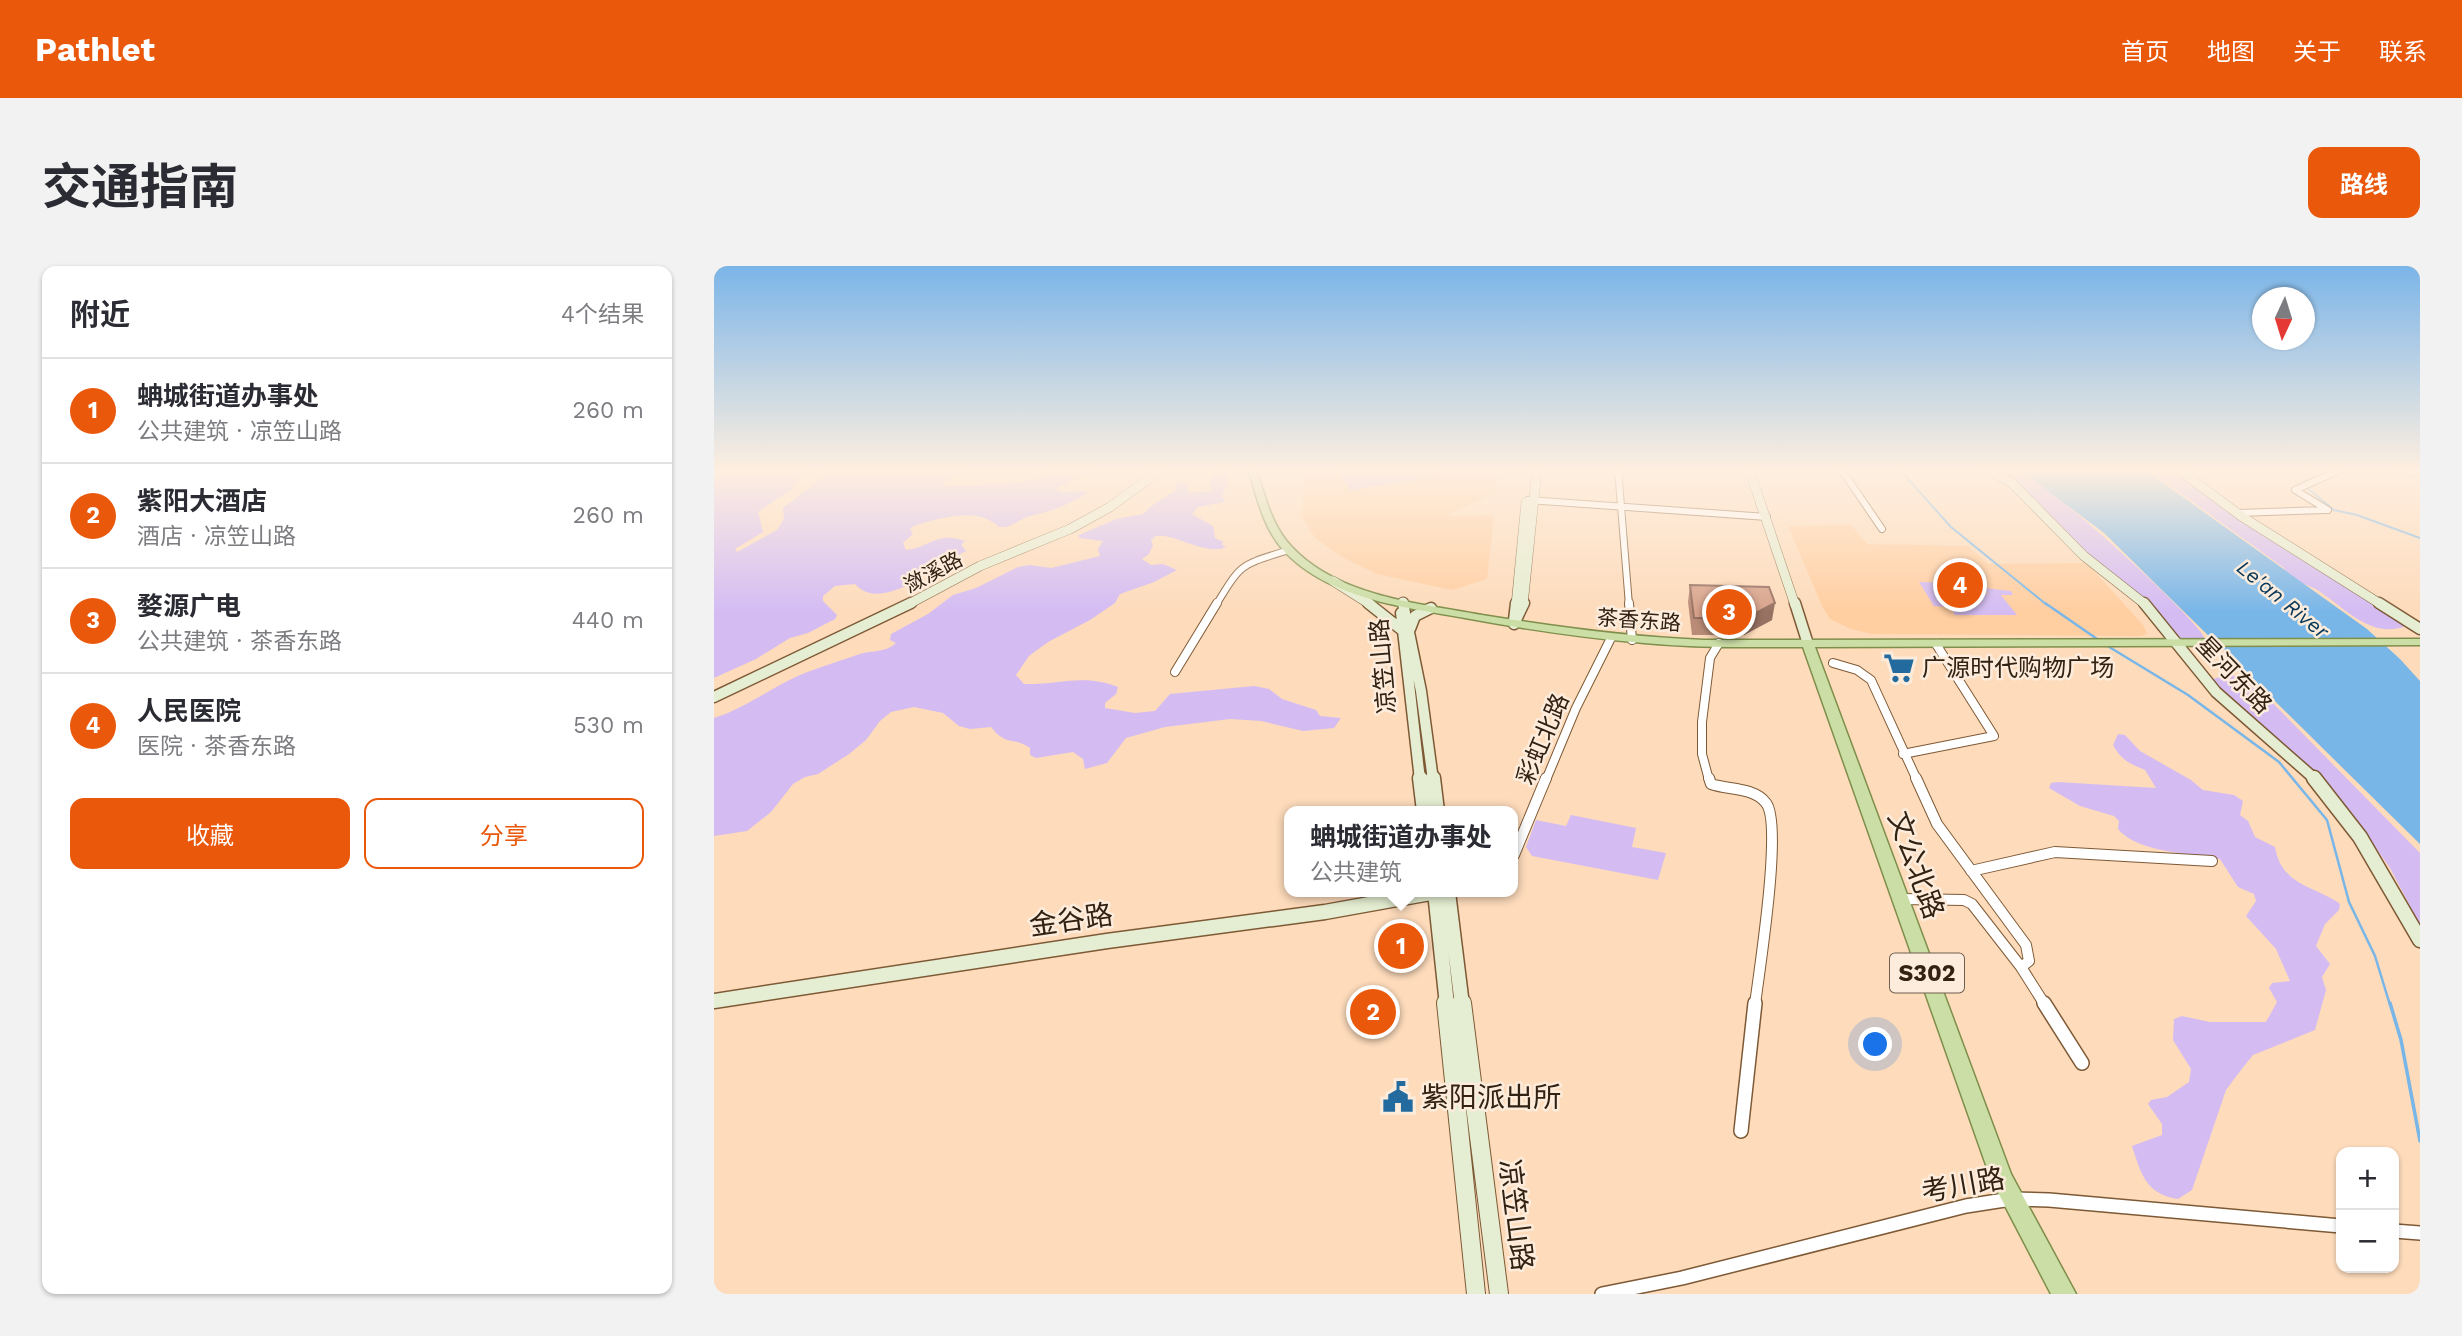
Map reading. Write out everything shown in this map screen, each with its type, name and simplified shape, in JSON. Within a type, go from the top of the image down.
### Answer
[{"type":"main road","name":"茶香东路","points":[[1268,517],[1289,550],[1331,579],[1404,603],[1514,624],[1611,638],[1808,644],[2176,645],[2420,642]]},
{"type":"main road","points":[[1406,630],[1415,616],[1431,608]]},
{"type":"main road","name":"文公北路","points":[[1808,644],[2011,1199],[2064,1294]]},
{"type":"main road","name":"金谷路","points":[[714,1001],[1325,912],[1408,897]]},
{"type":"main road","name":"凉笠山路","points":[[1436,897],[1476,1294]]},
{"type":"main road","name":"凉笠山路","points":[[1449,897],[1499,1294]]},
{"type":"street","name":"潋溪路","points":[[714,697],[861,630],[981,566],[1070,529],[1092,517]]},
{"type":"street","points":[[1514,624],[1524,603],[1530,517]]},
{"type":"street","points":[[1623,517],[1632,640]]},
{"type":"street","points":[[1767,517],[1808,644]]},
{"type":"street","points":[[1874,517],[1882,529]]},
{"type":"street","name":"星河东路","points":[[2044,517],[2094,565],[2147,606],[2216,692],[2315,779],[2342,811],[2420,940]]},
{"type":"street","points":[[2243,517],[2420,629]]},
{"type":"street","points":[[1175,673],[1238,569],[1249,562],[1289,550]]},
{"type":"street","points":[[1331,579],[1406,630]]},
{"type":"street","name":"凉笠山路","points":[[1404,603],[1400,618],[1406,630],[1436,806]]},
{"type":"street","name":"凉笠山路","points":[[1406,630],[1424,806]]},
{"type":"street","name":"彩虹北路","points":[[1518,846],[1576,708],[1611,638]]},
{"type":"street","points":[[1718,643],[1717,650],[1710,658],[1701,744],[1708,778],[1711,784],[1757,795],[1769,805],[1773,813],[1772,849],[1741,1131]]},
{"type":"street","points":[[1903,754],[1994,736],[1936,644]]},
{"type":"street","points":[[1833,663],[1857,670],[1871,680],[1937,824],[2025,945],[2029,961],[2021,967]]},
{"type":"street","points":[[1971,871],[2055,852],[2212,861]]},
{"type":"street","points":[[1900,899],[1969,901],[2021,967],[2082,1063]]},
{"type":"street","name":"考川路","points":[[1602,1294],[1682,1278],[1966,1206],[2011,1199],[2336,1226]]},
{"type":"street","points":[[2399,1231],[2420,1233]]},
{"type":"shaded area","points":[[714,517],[759,517],[763,532],[735,549],[737,552],[777,530],[784,517],[946,517],[910,529],[913,534],[903,543],[906,550],[940,539],[955,538],[965,541],[961,545],[966,551],[947,561],[911,572],[918,579],[886,593],[869,593],[855,584],[835,586],[823,596],[823,601],[837,615],[835,619],[808,633],[790,638],[756,659],[714,678]]},
{"type":"shaded area","points":[[980,517],[1026,517],[1008,526],[999,527]]},
{"type":"shaded area","points":[[1197,517],[1213,526],[1215,538],[1226,547],[1209,549],[1165,536],[1156,536],[1151,540],[1153,545],[1149,554],[1142,559],[1151,565],[1163,564],[1177,570],[1154,582],[1120,594],[1115,603],[1029,656],[1016,675],[1024,684],[1082,680],[1105,683],[1118,687],[1116,694],[1105,703],[1105,708],[1135,713],[1155,711],[1170,694],[1254,686],[1269,689],[1282,699],[1316,710],[1320,716],[1341,718],[1334,728],[1303,731],[1261,721],[1230,719],[1165,727],[1126,738],[1107,763],[1085,769],[1083,759],[1073,752],[1036,758],[1030,755],[1030,748],[1001,737],[991,727],[970,729],[959,726],[943,713],[914,707],[891,712],[880,721],[866,740],[849,754],[818,774],[793,784],[771,812],[747,831],[714,836],[714,718],[740,708],[800,675],[860,654],[888,648],[896,643],[890,640],[891,634],[928,614],[953,595],[976,588],[1018,567],[1030,565],[1051,568],[1100,556],[1098,549],[1103,541],[1079,538],[1079,535],[1116,519]]},
{"type":"shaded area","points":[[1302,517],[1494,517],[1487,579],[1452,590],[1377,574],[1346,559],[1316,539]]},
{"type":"shaded area","points":[[2049,517],[2081,517],[2149,578],[2196,626],[2205,639],[2177,640]]},
{"type":"shaded area","points":[[2213,517],[2236,517],[2406,626],[2381,629],[2370,625],[2319,591],[2299,582]]},
{"type":"shaded area","points":[[1851,525],[1867,544],[1968,546],[1988,564],[2087,563],[2143,625],[2147,634],[1872,634],[1851,629],[1830,619],[1822,606],[1788,526]]},
{"type":"shaded area","points":[[1919,582],[1968,583],[1973,592],[1988,594],[1985,588],[2011,591],[2013,595],[2001,595],[2017,615],[1955,615],[1950,607],[1934,606]]},
{"type":"shaded area","points":[[2241,676],[2254,684],[2420,853],[2420,925],[2390,868],[2359,824],[2210,683],[2213,679]]},
{"type":"shaded area","points":[[2118,734],[2125,735],[2140,751],[2191,780],[2203,790],[2234,795],[2243,801],[2240,815],[2248,821],[2255,837],[2275,847],[2279,860],[2292,878],[2340,904],[2339,910],[2325,924],[2316,946],[2330,964],[2322,977],[2326,990],[2315,1030],[2253,1055],[2226,1090],[2192,1190],[2178,1199],[2159,1193],[2146,1181],[2132,1146],[2162,1135],[2162,1124],[2148,1104],[2151,1100],[2167,1097],[2189,1082],[2191,1069],[2173,1040],[2174,1019],[2182,1016],[2210,1022],[2266,1022],[2277,1002],[2269,988],[2272,983],[2290,981],[2276,949],[2246,916],[2256,901],[2254,894],[2238,887],[2220,859],[2166,851],[2138,843],[2118,829],[2119,821],[2114,816],[2080,806],[2049,788],[2051,783],[2058,782],[2156,788],[2145,770],[2126,761],[2116,750],[2113,745]]},
{"type":"shaded area","points":[[1571,815],[1636,828],[1632,847],[1666,853],[1658,880],[1532,856],[1526,847],[1536,820],[1566,826]]},
{"type":"water","name":"Le'an River","points":[[2083,517],[2211,517],[2367,629],[2400,659],[2420,681],[2420,844],[2104,533]]},
{"type":"building","points":[[1690,585],[1769,587],[1775,603],[1746,618],[1694,618]]},
{"type":"waterway","points":[[1942,517],[2047,605]]},
{"type":"waterway","points":[[2362,517],[2420,538]]},
{"type":"waterway","points":[[2045,603],[2100,641]]},
{"type":"waterway","points":[[2106,645],[2188,695],[2279,762],[2327,820],[2349,902],[2375,956],[2390,1005]]},
{"type":"waterway","points":[[2390,1003],[2401,1040],[2420,1141]]},
{"type":"place","name":"人民医院","points":[[1960,585]]},
{"type":"place","name":"婺源广电","points":[[1729,612]]},
{"type":"place","name":"广源时代购物广场","points":[[1899,668]]},
{"type":"place","name":"蚺城街道办事处","points":[[1401,946]]},
{"type":"place","name":"紫阳大酒店","points":[[1373,1012]]},
{"type":"place","name":"紫阳派出所","points":[[1398,1097]]}]
